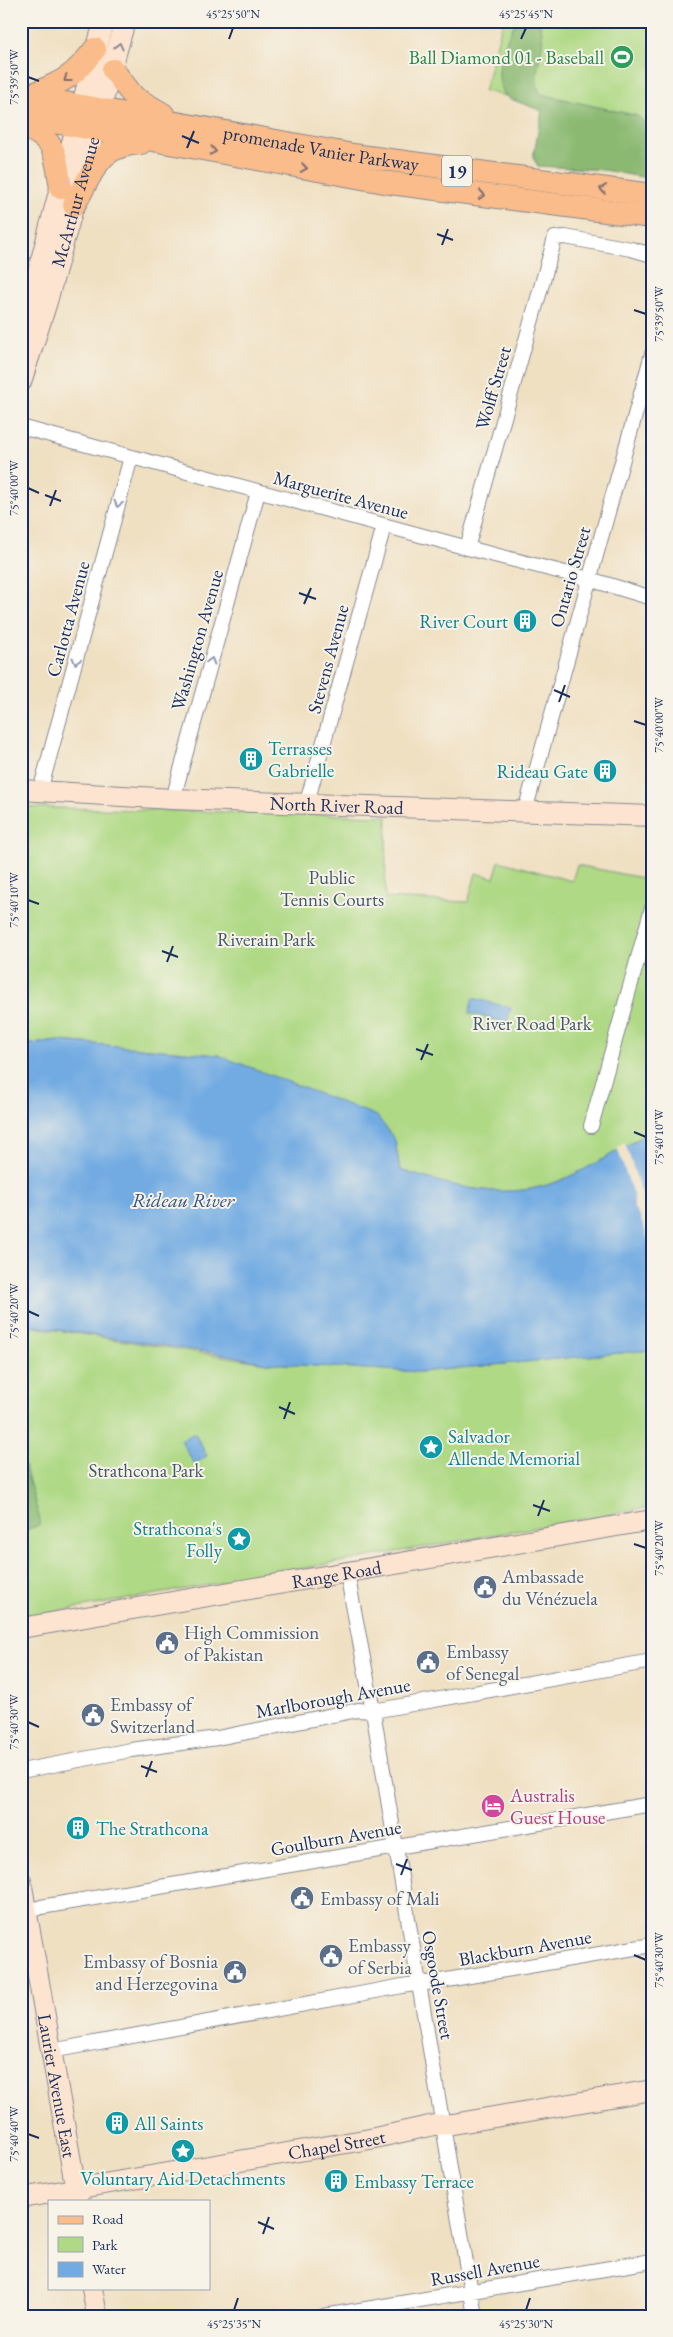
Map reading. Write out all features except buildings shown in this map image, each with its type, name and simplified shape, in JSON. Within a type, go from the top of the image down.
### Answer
[{"type":"main road","points":[[24,102],[66,80],[82,66],[95,49]]},
{"type":"main road","points":[[113,70],[134,97],[145,105],[182,123]]},
{"type":"main road","name":"promenade Vanier Parkway","points":[[24,102],[89,118],[182,123],[380,159],[652,196]]},
{"type":"main road","name":"19","points":[[89,118],[170,142],[390,183],[652,217]]},
{"type":"main road","points":[[21,126],[40,135],[53,149],[68,197]]},
{"type":"main road","points":[[68,197],[110,150],[129,144],[170,142]]},
{"type":"street","name":"McArthur Avenue","points":[[23,374],[89,118],[95,49],[104,21]]},
{"type":"street","name":"McArthur Avenue","points":[[89,118],[113,70],[125,21]]},
{"type":"street","name":"McArthur Avenue","points":[[21,336],[68,197]]},
{"type":"street","name":"Wolff Street","points":[[467,548],[555,238],[565,236],[652,255]]},
{"type":"street","name":"Ontario Street","points":[[525,811],[652,354]]},
{"type":"street","name":"Marguerite Avenue","points":[[21,427],[384,526],[589,579],[652,598]]},
{"type":"street","name":"Carlotta Avenue","points":[[31,790],[131,457]]},
{"type":"street","name":"Washington Avenue","points":[[173,799],[258,492]]},
{"type":"street","name":"Stevens Avenue","points":[[307,802],[384,526]]},
{"type":"street","name":"North River Road","points":[[31,790],[173,799],[307,802],[652,816]]},
{"type":"street","points":[[590,1126],[652,908]]},
{"type":"street","name":"Range Road","points":[[21,1628],[652,1520]]},
{"type":"street","name":"Osgoode Street","points":[[347,1573],[373,1710],[475,2316]]},
{"type":"street","name":"Marlborough Avenue","points":[[21,1771],[131,1750],[217,1738],[358,1710],[373,1710],[652,1661]]},
{"type":"street","name":"Goulburn Avenue","points":[[27,1912],[41,1907],[652,1804]]},
{"type":"street","name":"Laurier Avenue East","points":[[21,1881],[76,2195]]},
{"type":"street","name":"Blackburn Avenue","points":[[51,2051],[418,1984],[652,1945]]},
{"type":"street","name":"Chapel Street","points":[[21,2198],[76,2195],[444,2125],[652,2090]]},
{"type":"street","name":"Russell Avenue","points":[[324,2316],[652,2261]]},
{"type":"street","points":[[92,2290],[97,2316]]},
{"type":"green space","points":[[503,21],[652,21],[652,130],[484,91]]},
{"type":"green space","points":[[517,21],[538,21],[542,30],[537,77],[537,86],[541,94],[638,116],[652,130],[652,179],[604,170],[538,166],[533,158],[542,111],[508,98],[502,90],[500,81],[500,60],[503,49]]},
{"type":"green space","name":"Riverain Park","points":[[21,807],[387,816],[385,898],[468,902],[476,873],[494,878],[499,861],[572,881],[577,865],[652,880],[652,1131],[564,1179],[523,1190],[482,1190],[461,1187],[400,1170],[395,1140],[218,1055],[60,1041],[21,1045]]},
{"type":"green space","name":"Strathcona Park","points":[[21,1325],[266,1363],[419,1372],[652,1350],[652,1507],[21,1618]]},
{"type":"green space","points":[[21,1462],[25,1467],[40,1520],[39,1525],[21,1532]]},
{"type":"water","points":[[473,998],[511,1008],[507,1023],[469,1013]]},
{"type":"water","name":"Rideau River","points":[[60,1041],[218,1055],[377,1116],[395,1140],[400,1170],[461,1187],[502,1191],[523,1190],[543,1186],[564,1179],[586,1168],[652,1131],[652,1350],[419,1372],[266,1363],[233,1356],[21,1324],[21,1045]]},
{"type":"water","points":[[195,1433],[207,1456],[194,1464],[181,1440]]},
{"type":"pier","points":[[625,1143],[641,1191],[648,1204],[652,1224],[652,1250],[640,1217],[634,1208],[634,1197],[617,1147]]},
{"type":"place","name":"Ball Diamond 01 - Baseball","points":[[622,57]]},
{"type":"place","name":"River Court","points":[[525,621]]},
{"type":"place","name":"Terrasses Gabrielle","points":[[251,759]]},
{"type":"place","name":"Rideau Gate","points":[[605,771]]},
{"type":"place","name":"Salvador Allende Memorial","points":[[431,1447]]},
{"type":"place","name":"Strathcona's Folly","points":[[239,1539]]},
{"type":"place","name":"Ambassade du Vénézuela","points":[[485,1587]]},
{"type":"place","name":"High Commission of Pakistan","points":[[167,1643]]},
{"type":"place","name":"Embassy of Senegal","points":[[428,1662]]},
{"type":"place","name":"Embassy of Switzerland","points":[[93,1715]]},
{"type":"place","name":"Australis Guest House","points":[[493,1806]]},
{"type":"place","name":"The Strathcona","points":[[78,1828]]},
{"type":"place","name":"Embassy of Mali","points":[[302,1898]]},
{"type":"place","name":"Embassy of Serbia","points":[[331,1956]]},
{"type":"place","name":"Embassy of Bosnia and Herzegovina","points":[[235,1972]]},
{"type":"place","name":"All Saints","points":[[117,2123]]},
{"type":"place","name":"Voluntary Aid Detachments","points":[[183,2151]]},
{"type":"place","name":"Embassy Terrace","points":[[336,2181]]},
{"type":"park label","name":"Public Tennis Courts","points":[[332,888]]},
{"type":"park label","name":"River Road Park","points":[[532,1023]]}]
